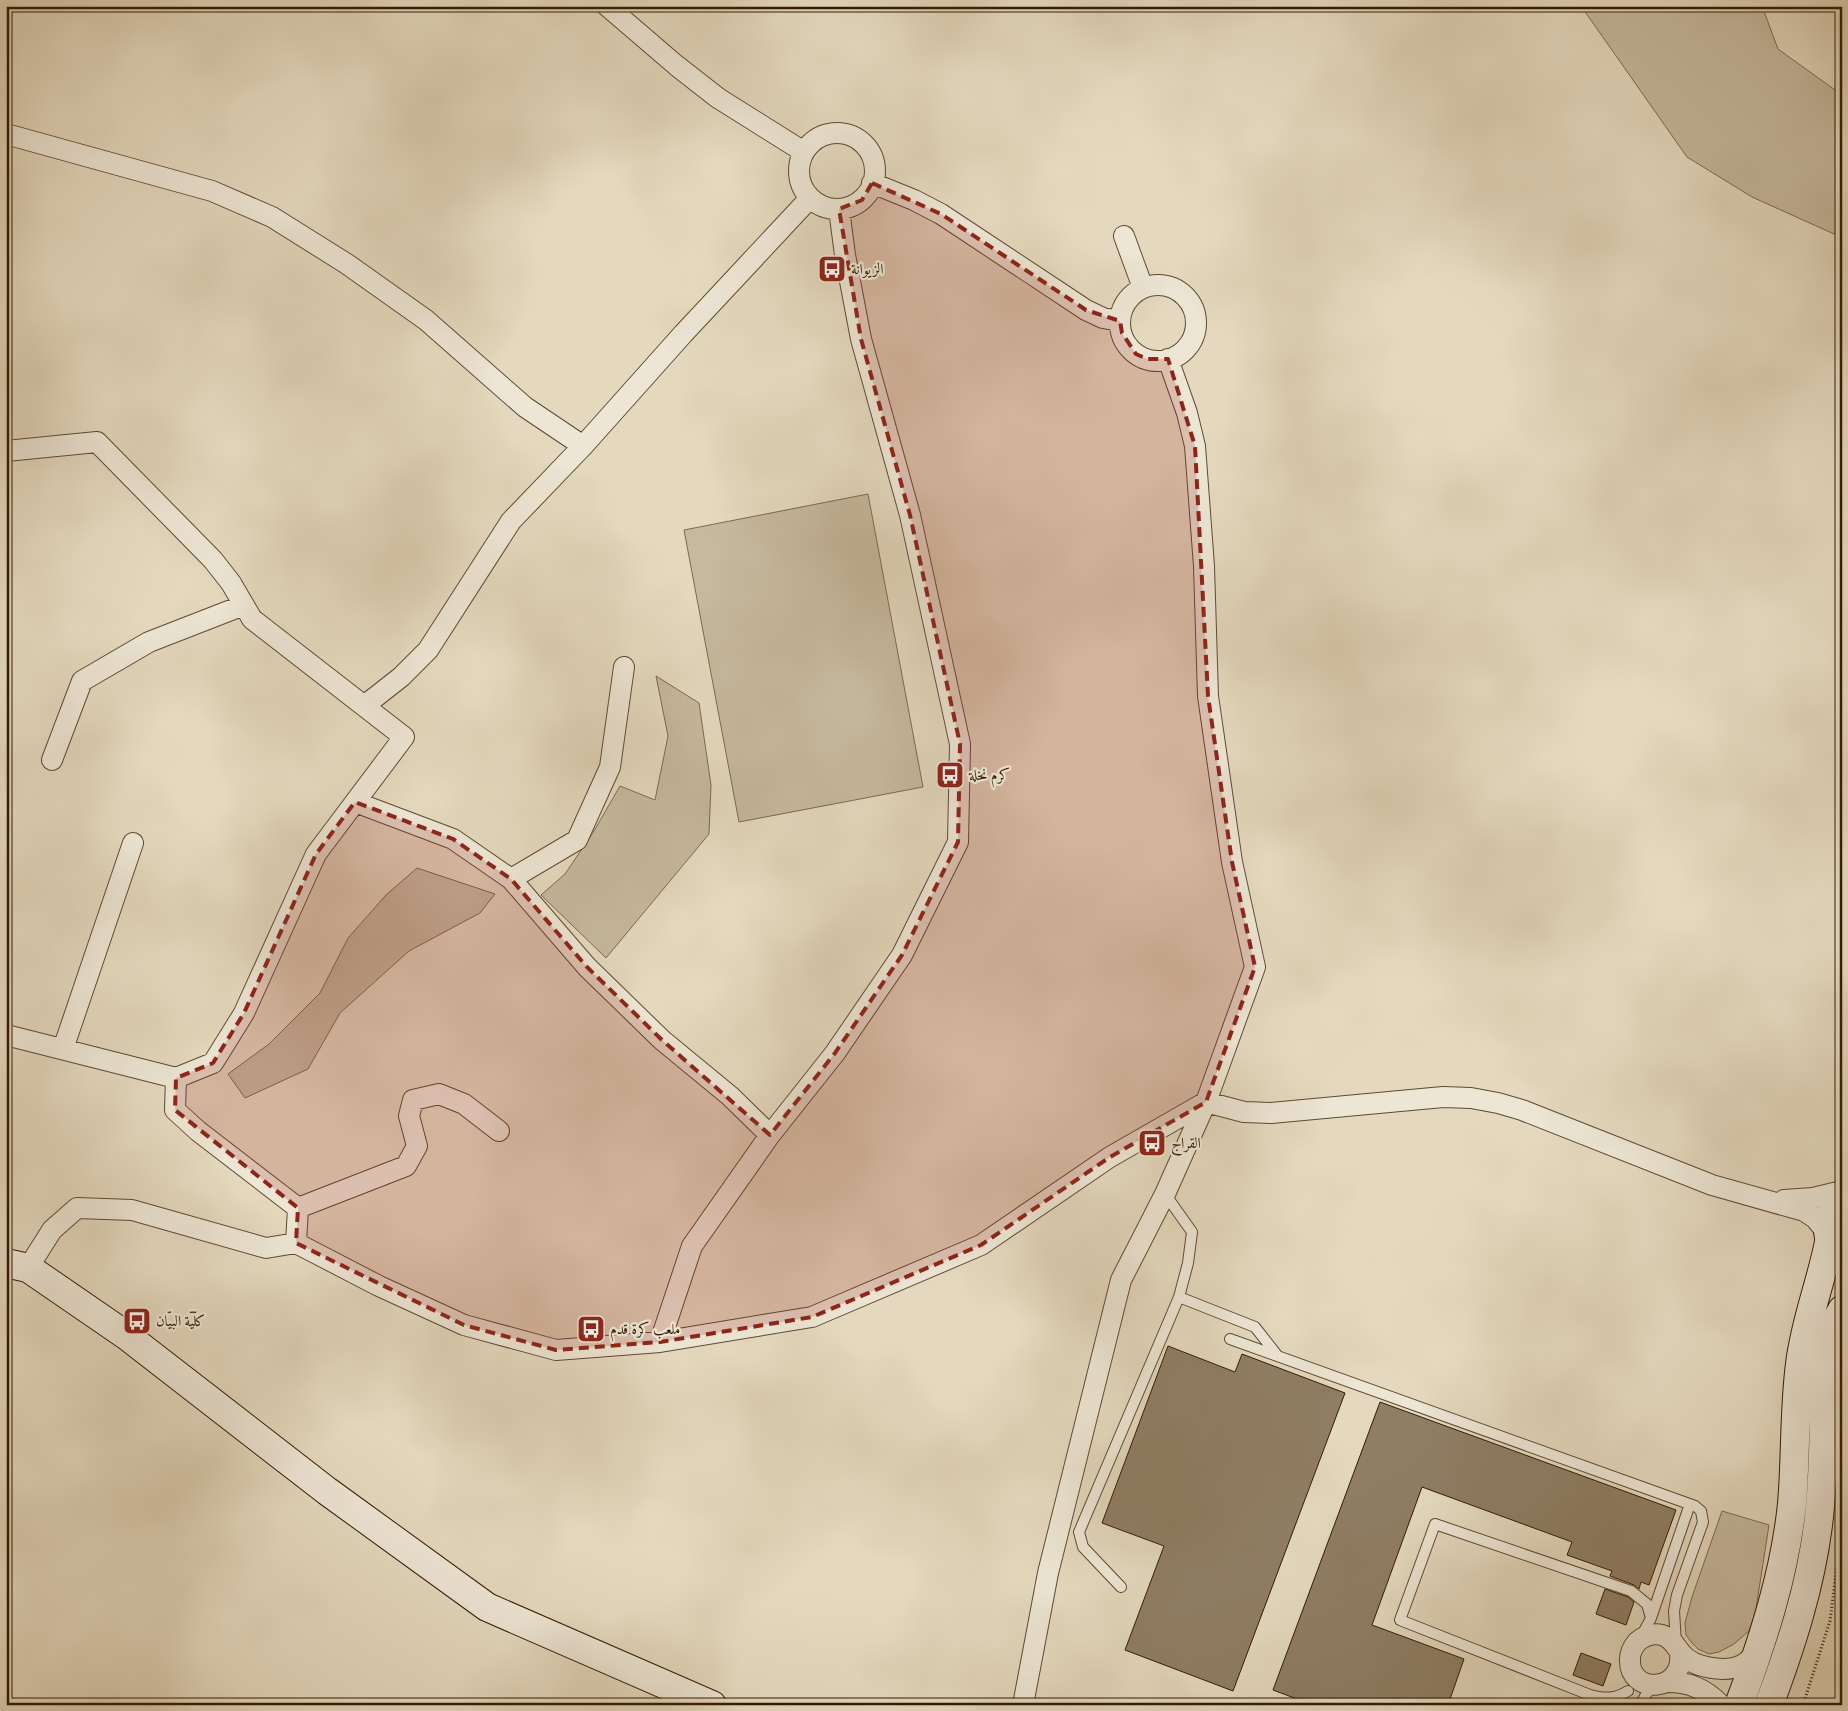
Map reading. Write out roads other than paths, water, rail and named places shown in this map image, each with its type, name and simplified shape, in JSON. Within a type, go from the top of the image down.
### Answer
[{"type":"main road","points":[[1739,1705],[1769,1620],[1787,1537],[1792,1504],[1800,1363],[1809,1314],[1825,1264],[1833,1246],[1830,1212],[1842,1196]]},
{"type":"main road","points":[[17,1265],[127,1336],[327,1491],[487,1607],[712,1705]]},
{"type":"main road","points":[[1768,1705],[1798,1623],[1810,1572],[1818,1525],[1822,1485],[1826,1356],[1834,1326],[1842,1310]]},
{"type":"street","points":[[607,6],[677,66],[718,98],[804,152]]},
{"type":"street","points":[[841,133],[853,136],[863,143],[870,153],[874,165],[872,183],[870,190],[862,200],[851,206],[839,209],[826,208],[810,198],[800,182],[799,169],[804,152],[817,138],[829,134],[841,133]]},
{"type":"street","points":[[6,134],[212,191],[272,217],[347,264],[426,320],[525,407],[583,446]]},
{"type":"street","points":[[872,183],[914,200],[940,214],[1086,310],[1103,318],[1120,321]]},
{"type":"street","points":[[364,706],[401,677],[428,650],[511,521],[583,446],[683,334],[810,198]]},
{"type":"street","points":[[660,1342],[692,1246],[770,1135],[835,1054],[902,955],[958,842],[960,744],[910,515],[861,339],[845,255],[839,209]]},
{"type":"street","points":[[1124,236],[1143,288]]},
{"type":"street","points":[[1162,285],[1174,288],[1184,295],[1192,305],[1196,316],[1195,329],[1191,341],[1183,351],[1168,359],[1160,361],[1147,359],[1136,354],[1127,345],[1122,333],[1120,321],[1123,309],[1129,298],[1143,288],[1162,285]]},
{"type":"street","points":[[1023,1705],[1048,1573],[1122,1280],[1165,1194],[1206,1102],[1256,967],[1232,862],[1208,696],[1204,566],[1195,446],[1187,413],[1168,359]]},
{"type":"street","points":[[6,450],[97,442],[213,560],[231,583],[252,619],[404,737],[316,854],[244,1013],[213,1063],[176,1078],[6,1036]]},
{"type":"street","points":[[52,760],[82,680],[148,642],[244,605]]},
{"type":"street","points":[[511,879],[577,840],[610,767],[624,668]]},
{"type":"street","points":[[354,802],[452,839],[511,879],[587,967],[662,1040],[730,1096],[770,1135]]},
{"type":"street","points":[[63,1049],[132,843]]},
{"type":"street","points":[[176,1078],[175,1110],[198,1132],[298,1208]]},
{"type":"street","points":[[298,1208],[406,1166],[417,1146],[409,1116],[413,1100],[439,1094],[464,1104],[499,1131]]},
{"type":"street","points":[[17,1265],[52,1230],[78,1208],[132,1210],[266,1248],[296,1243],[379,1286],[464,1325],[556,1350],[660,1342],[812,1317],[981,1246],[1110,1157],[1206,1102],[1244,1112],[1270,1113],[1443,1097],[1471,1098],[1522,1110],[1712,1185],[1764,1198],[1804,1211],[1815,1218],[1833,1246]]},
{"type":"street","points":[[1764,1198],[1789,1200],[1813,1198],[1842,1191]]},
{"type":"street","points":[[296,1243],[298,1208]]},
{"type":"street","points":[[1721,1705],[1704,1690],[1690,1684],[1643,1683],[1632,1670],[1630,1661],[1634,1645],[1640,1639],[1656,1634],[1670,1639],[1692,1662],[1718,1670],[1742,1665],[1757,1654]]},
{"type":"street","points":[[1662,1684],[1675,1676],[1679,1669],[1681,1660],[1678,1649]]},
{"type":"lane","points":[[1121,1587],[1083,1547],[1079,1532],[1179,1297],[1188,1263],[1192,1232],[1165,1194]]},
{"type":"lane","points":[[1179,1297],[1255,1327],[1278,1356]]},
{"type":"lane","points":[[1230,1339],[1690,1504],[1701,1511],[1702,1522],[1677,1595],[1674,1612],[1678,1649]]},
{"type":"lane","points":[[1640,1639],[1651,1618],[1690,1504]]},
{"type":"lane","points":[[1628,1691],[1620,1696],[1611,1698],[1590,1696],[1400,1620],[1435,1524],[1631,1592],[1647,1604],[1651,1618]]},
{"type":"lane","points":[[1623,1705],[1630,1684],[1632,1670]]},
{"type":"lane","points":[[1640,1705],[1647,1693],[1662,1684]]},
{"type":"place","name":"الزيوانة","points":[[832,269]]},
{"type":"place","name":"كرم نخلة","points":[[950,775]]},
{"type":"place","name":"القراج","points":[[1152,1143]]},
{"type":"place","name":"كلّيّة البيّان","points":[[137,1321]]},
{"type":"place","name":"ملعب كرة قدم","points":[[591,1329]]}]
